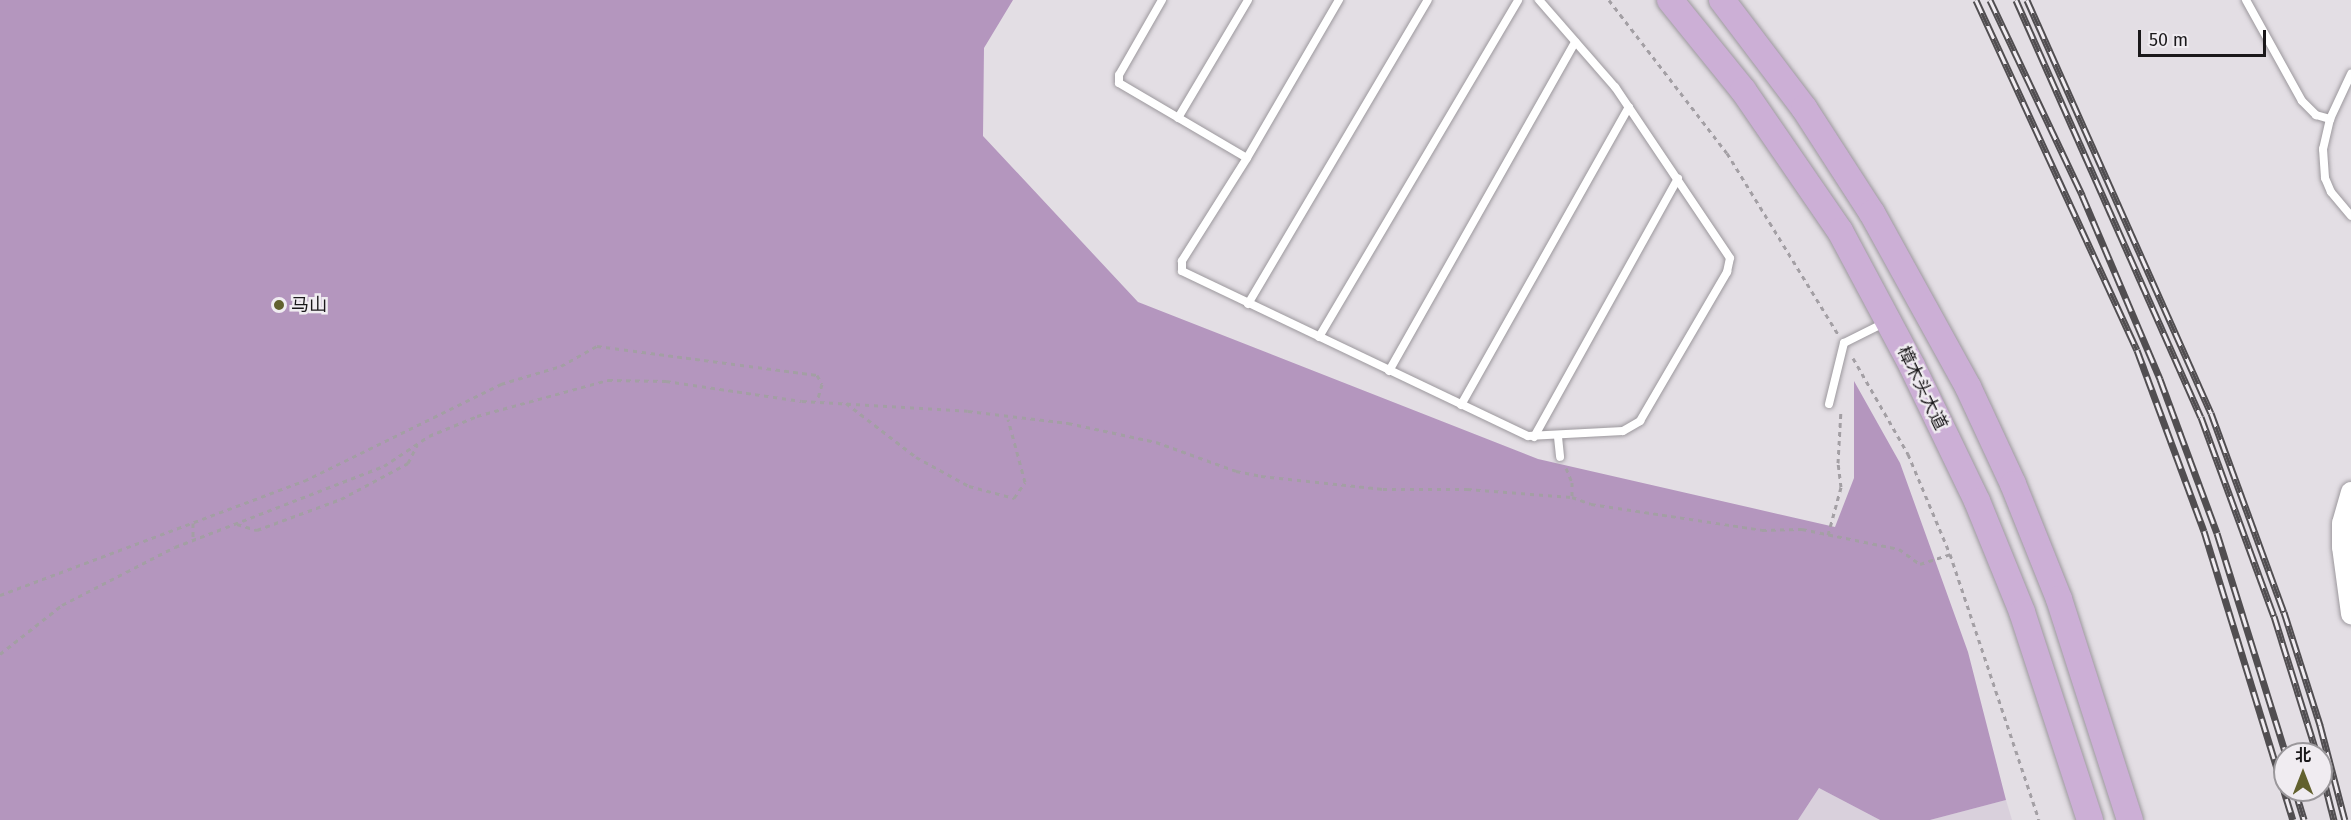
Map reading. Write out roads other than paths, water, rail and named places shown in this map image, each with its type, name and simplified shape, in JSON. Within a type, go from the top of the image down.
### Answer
[{"type":"main road","name":"樟木头大道","points":[[1670,0],[1779,139],[1840,231],[1888,321],[1977,501],[2022,612],[2090,820]]},
{"type":"main road","points":[[1722,0],[1804,108],[1872,213],[1968,387],[2013,484],[2059,599],[2130,820]]},
{"type":"street","points":[[2351,492],[2343,523],[2342,547],[2351,614]]},
{"type":"lane","points":[[1162,0],[1118,80],[1247,158]]},
{"type":"lane","points":[[1178,118],[1248,0]]},
{"type":"lane","points":[[1339,0],[1180,268],[1248,304],[1389,371],[1534,436],[1558,437],[1623,431],[1640,421],[1727,272],[1728,251],[1629,107],[1539,0]]},
{"type":"lane","points":[[1248,304],[1428,0]]},
{"type":"lane","points":[[1318,337],[1518,0]]},
{"type":"lane","points":[[2246,0],[2306,106],[2330,119]]},
{"type":"lane","points":[[1389,371],[1575,42]]},
{"type":"lane","points":[[2351,74],[2330,119],[2323,149],[2325,178],[2331,192],[2351,216]]},
{"type":"lane","points":[[1461,405],[1629,107]]},
{"type":"lane","points":[[1534,436],[1678,178]]},
{"type":"lane","points":[[1829,404],[1844,343],[1888,321]]},
{"type":"lane","points":[[1558,437],[1560,457]]},
{"type":"railway","points":[[1976,0],[2137,350],[2204,531],[2293,820]]},
{"type":"railway","points":[[1990,0],[2082,195],[2160,379],[2217,533],[2282,742]]},
{"type":"railway","points":[[2016,0],[2201,417],[2274,616],[2313,742]]},
{"type":"railway","points":[[2027,0],[2211,413],[2284,612],[2320,725],[2345,820]]},
{"type":"railway","points":[[2299,802],[2304,820]]},
{"type":"railway","points":[[2329,802],[2334,820]]},
{"type":"place","name":"马山","points":[[279,305]]}]
